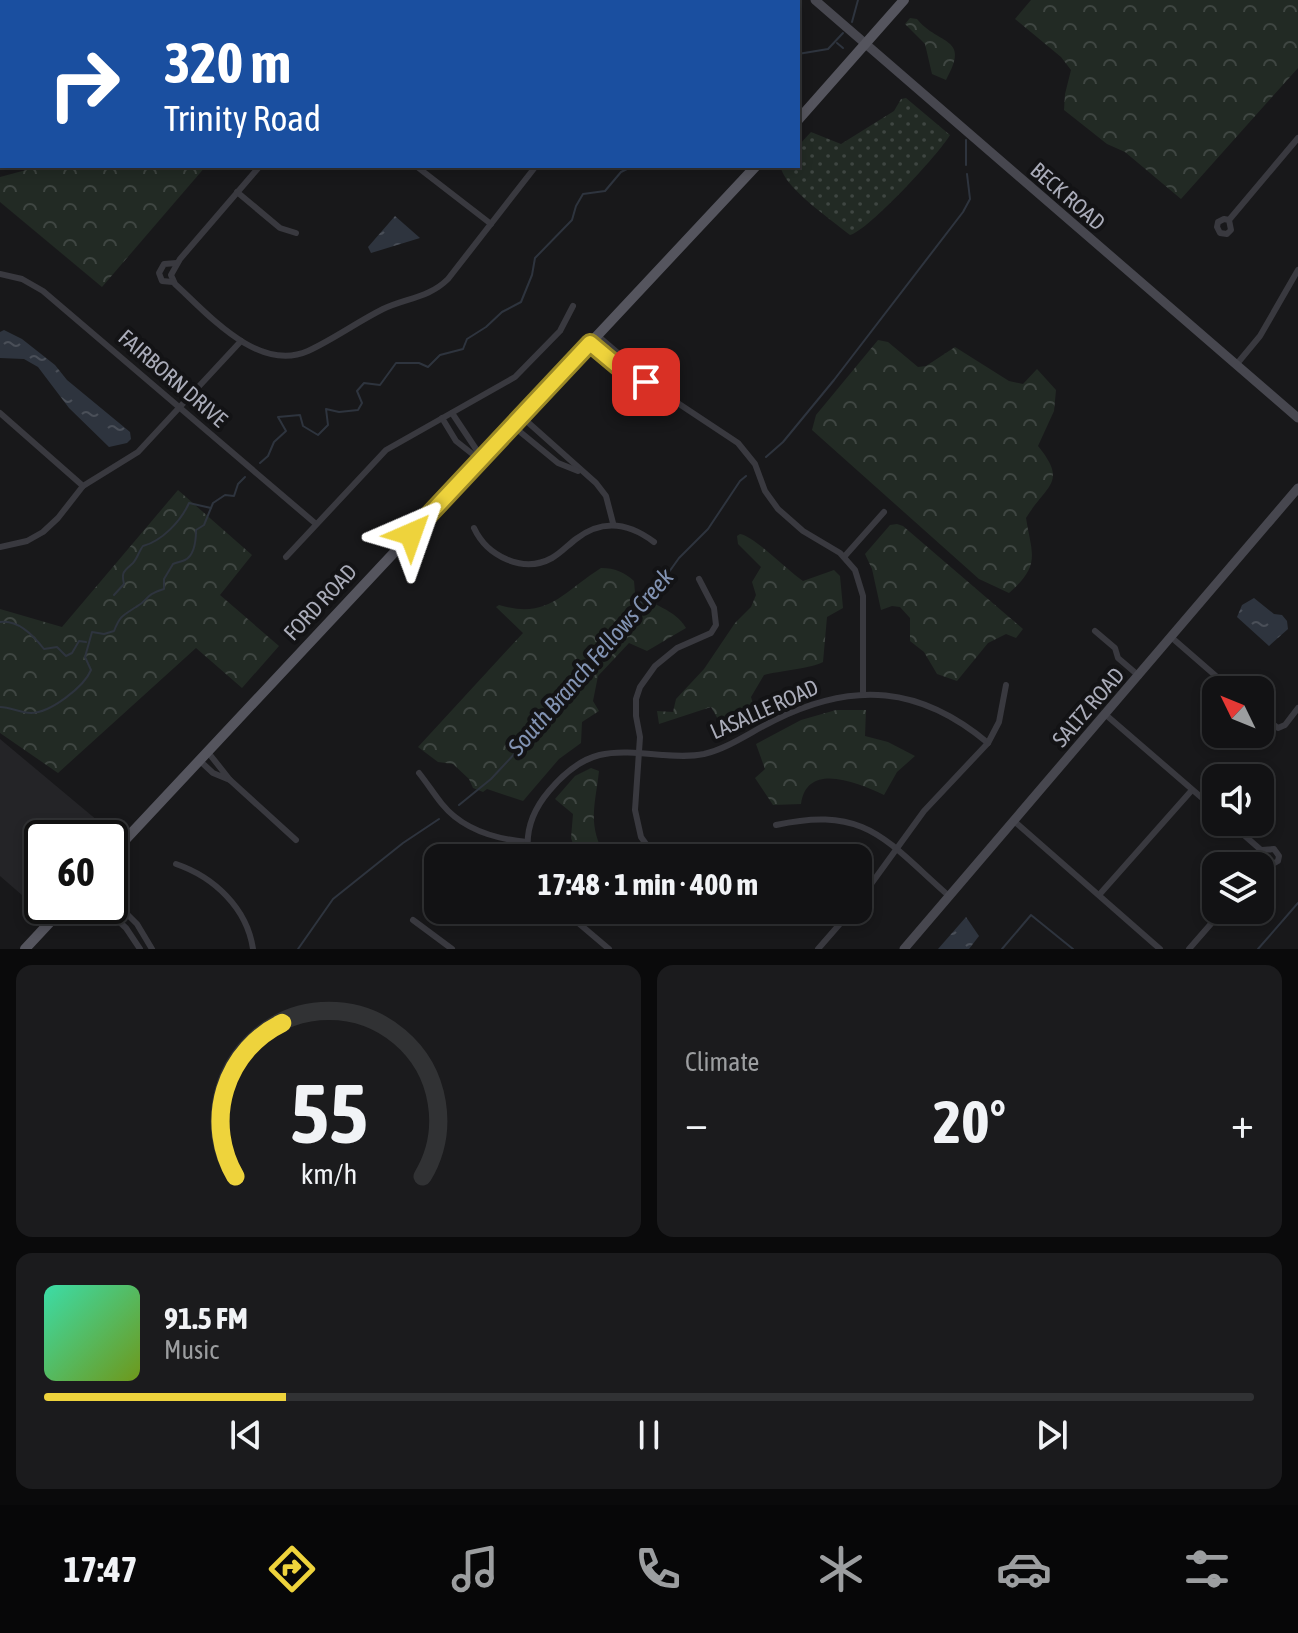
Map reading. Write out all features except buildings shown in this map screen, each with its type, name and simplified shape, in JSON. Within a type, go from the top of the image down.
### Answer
[{"type":"main road","name":"BECK ROAD","points":[[815,0],[1298,418]]},
{"type":"main road","points":[[800,118],[904,0]]},
{"type":"main road","name":"FORD ROAD","points":[[128,837],[754,168]]},
{"type":"main road","name":"SALTZ ROAD","points":[[904,949],[1298,488]]},
{"type":"main road","points":[[25,949],[48,924]]},
{"type":"street","points":[[1229,220],[1298,138]]},
{"type":"street","points":[[172,280],[177,263],[258,168]]},
{"type":"street","points":[[419,168],[491,224]]},
{"type":"street","points":[[177,263],[164,264],[159,273],[162,281],[172,280],[241,341],[257,351],[290,356],[308,351],[383,309],[437,289],[534,168]]},
{"type":"street","points":[[237,192],[280,228],[296,233]]},
{"type":"street","points":[[1236,365],[1260,336],[1298,270]]},
{"type":"street","name":"FAIRBORN DRIVE","points":[[0,274],[22,279],[43,291],[316,524]]},
{"type":"street","points":[[286,557],[386,450],[515,377],[560,331],[573,306]]},
{"type":"street","points":[[594,340],[639,371],[646,382]]},
{"type":"street","points":[[594,340],[633,379],[646,382],[738,443],[755,464],[765,491],[778,509],[803,531],[844,557],[855,570],[863,589],[863,694]]},
{"type":"street","points":[[0,547],[27,541],[43,532],[83,486],[138,452],[241,341]]},
{"type":"street","points":[[0,413],[83,486]]},
{"type":"street","points":[[452,413],[480,460]]},
{"type":"street","points":[[522,416],[606,496],[613,523]]},
{"type":"street","points":[[442,418],[465,451],[480,460]]},
{"type":"street","points":[[513,426],[550,458],[585,474]]},
{"type":"street","points":[[550,458],[558,450]]},
{"type":"street","points":[[844,557],[884,512]]},
{"type":"street","points":[[474,528],[479,538],[498,556],[522,563],[551,559],[590,529],[613,523],[639,531],[654,542]]},
{"type":"street","points":[[645,844],[637,829],[635,810],[640,737],[636,699],[647,675],[677,648],[702,639],[716,625],[714,608],[699,579]]},
{"type":"street","points":[[1095,631],[1115,648],[1118,658],[1139,676]]},
{"type":"street","points":[[1171,637],[1216,676]]},
{"type":"street","points":[[872,882],[933,800],[988,743],[999,722],[1006,685]]},
{"type":"street","name":"LASALLE ROAD","points":[[527,842],[536,808],[570,768],[614,751],[689,757],[703,755],[817,701],[863,694],[905,699],[957,718],[988,743]]},
{"type":"street","points":[[1274,725],[1278,728],[1285,725],[1298,708]]},
{"type":"street","points":[[1106,715],[1202,798]]},
{"type":"street","points":[[207,751],[230,780],[296,840]]},
{"type":"street","points":[[199,760],[213,773],[230,780]]},
{"type":"street","points":[[419,773],[441,803],[466,824],[490,836],[527,842]]},
{"type":"street","points":[[1099,895],[1192,790]]},
{"type":"street","points":[[776,825],[803,819],[842,819],[867,828],[949,896]]},
{"type":"street","points":[[1014,821],[1160,949]]},
{"type":"street","points":[[1245,836],[1261,850],[1274,849],[1279,856],[1274,863]]},
{"type":"street","points":[[176,864],[197,871],[238,909],[246,920],[253,949]]},
{"type":"street","points":[[128,915],[152,949]]},
{"type":"street","points":[[413,920],[452,949]]},
{"type":"street","points":[[122,924],[140,949]]},
{"type":"street","points":[[580,924],[609,949]]},
{"type":"street","points":[[818,949],[840,924]]},
{"type":"street","points":[[1189,949],[1211,924]]},
{"type":"shaded area","points":[[0,739],[97,820],[24,820],[24,897],[0,876]]},
{"type":"green space","points":[[1031,0],[1298,0],[1298,68],[1181,199],[1125,152],[1107,144],[1064,110],[1071,70],[1061,57],[1015,19]]},
{"type":"green space","points":[[910,18],[917,19],[954,48],[953,66],[946,80],[932,74],[925,44],[905,24]]},
{"type":"green space","points":[[906,98],[950,135],[887,207],[850,235],[799,194],[781,168],[800,168],[800,144],[811,132],[841,144],[894,111],[901,99]]},
{"type":"green space","points":[[34,168],[204,168],[102,287],[0,202],[0,177]]},
{"type":"green space","points":[[878,340],[888,342],[918,367],[926,366],[955,347],[1009,381],[1023,384],[1037,369],[1056,390],[1054,411],[1038,446],[1052,468],[1053,476],[1047,490],[1026,518],[1032,551],[1030,567],[1009,593],[979,579],[812,430],[816,415]]},
{"type":"green space","points":[[178,490],[252,555],[220,595],[279,646],[242,688],[196,648],[58,773],[0,733],[0,609],[62,627]]},
{"type":"green space","points":[[897,524],[1023,629],[1016,638],[1006,634],[988,643],[957,681],[937,674],[924,652],[910,641],[910,618],[900,607],[881,610],[872,569],[865,554],[890,525]]},
{"type":"green space","points":[[740,534],[762,547],[803,581],[834,570],[840,576],[843,608],[827,617],[823,662],[764,675],[751,697],[754,707],[739,720],[719,721],[711,707],[659,724],[657,711],[673,712],[676,699],[704,669],[735,623],[751,607],[756,595],[752,582],[761,567],[738,544],[737,536]]},
{"type":"green space","points":[[601,568],[627,575],[634,581],[635,593],[670,612],[686,628],[647,651],[629,643],[598,676],[593,701],[599,711],[582,722],[581,743],[559,759],[523,801],[487,789],[483,792],[473,788],[469,779],[453,764],[438,762],[418,747],[523,633],[496,607],[530,609],[543,606]]},
{"type":"green space","points":[[836,710],[866,710],[865,736],[888,742],[915,756],[897,772],[884,795],[848,781],[823,779],[805,791],[801,804],[773,805],[755,778],[765,769],[756,744],[801,720]]},
{"type":"green space","points":[[591,768],[599,771],[594,825],[599,844],[573,844],[573,814],[555,799],[575,776]]},
{"type":"water","points":[[395,216],[420,238],[371,253],[368,247]]},
{"type":"water","points":[[4,330],[22,339],[55,365],[67,380],[130,432],[131,439],[109,447],[69,408],[38,367],[24,359],[0,358],[0,332]]},
{"type":"water","points":[[1254,598],[1287,621],[1288,629],[1269,646],[1237,617],[1242,605]]},
{"type":"water","points":[[966,917],[979,936],[969,949],[938,949]]},
{"type":"waterway","points":[[852,22],[858,0]]},
{"type":"waterway","points":[[800,54],[828,49],[843,33]]},
{"type":"waterway","name":"South Branch Fellows Creek","points":[[837,43],[843,48]]},
{"type":"waterway","name":"South Branch Fellows Creek","points":[[966,140],[966,165]]},
{"type":"waterway","points":[[260,463],[286,431],[278,417],[300,415],[303,426],[318,435],[328,425],[326,409],[339,412],[358,410],[362,403],[357,391],[364,383],[380,385],[396,363],[419,363],[428,367],[440,355],[463,349],[467,339],[502,312],[521,302],[535,258],[572,220],[583,194],[605,191],[621,172],[629,168]]},
{"type":"waterway","name":"South Branch Fellows Creek","points":[[766,457],[783,442],[834,380],[963,212],[970,199],[967,174]]},
{"type":"waterway","name":"South Branch Fellows Creek","points":[[459,805],[491,779],[532,735],[538,724],[567,693],[582,666],[594,657],[603,642],[708,529],[746,476]]},
{"type":"waterway","points":[[0,707],[27,713],[39,712],[74,691],[91,670],[85,657],[92,632],[104,634],[114,631],[124,615],[153,593],[164,589],[164,579],[173,564],[185,560],[193,551],[196,530],[204,525],[213,503],[225,495],[234,496],[238,484],[245,477]]},
{"type":"waterway","points":[[114,595],[124,584],[124,572],[143,546],[170,529],[189,503],[211,508]]},
{"type":"waterway","points":[[0,622],[19,626],[44,649],[57,647],[66,656],[72,653],[79,641],[86,642]]},
{"type":"waterway","name":"South Branch Fellows Creek","points":[[298,949],[333,899],[403,843],[439,819]]},
{"type":"waterway","points":[[1258,949],[1298,903]]},
{"type":"waterway","points":[[1002,949],[1031,915],[1073,949]]},
{"type":"route","points":[[411,534],[590,343],[633,379],[646,382]]}]
